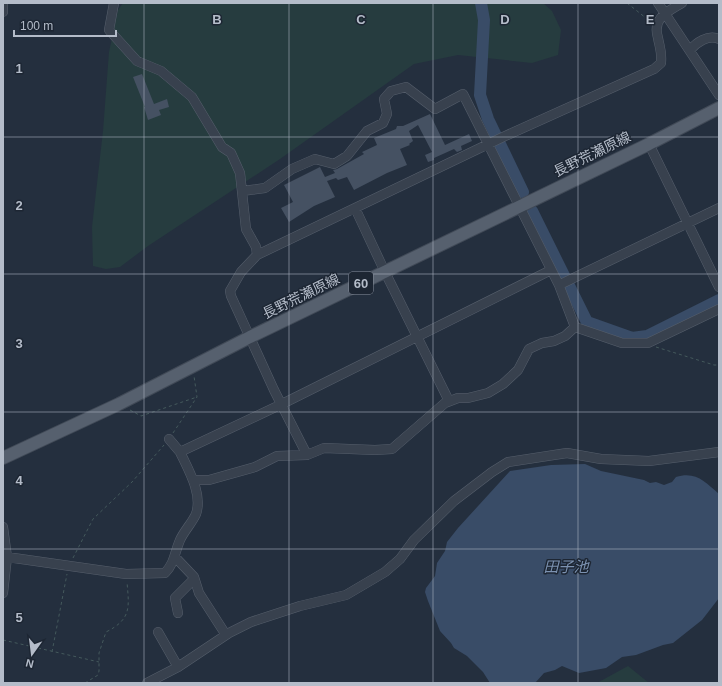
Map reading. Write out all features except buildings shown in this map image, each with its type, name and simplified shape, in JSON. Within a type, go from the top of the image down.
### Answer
[{"type":"main road","name":"長野荒瀬原線","points":[[3,458],[119,404],[250,337],[649,144],[719,108]]},
{"type":"street","points":[[3,3],[3,12]]},
{"type":"street","points":[[114,3],[109,30],[137,62],[161,72],[192,97],[222,148],[231,153],[240,173],[246,229],[256,247],[258,255]]},
{"type":"street","points":[[658,3],[719,95]]},
{"type":"street","points":[[307,455],[274,390],[231,296],[230,291],[241,272],[258,255],[491,143],[654,69],[661,63],[662,51],[657,37],[656,26],[658,21],[682,3]]},
{"type":"street","points":[[690,50],[701,40],[719,39]]},
{"type":"street","points":[[242,191],[265,188],[292,169],[316,159],[334,164],[347,156],[367,131],[383,123],[386,114],[384,99],[391,91],[406,88],[435,108],[463,94],[491,143],[551,270],[564,283],[575,327]]},
{"type":"street","points":[[649,144],[719,287]]},
{"type":"street","points":[[355,208],[449,401]]},
{"type":"street","points":[[564,283],[719,208]]},
{"type":"street","points":[[180,452],[282,404],[551,270]]},
{"type":"street","points":[[575,327],[622,343],[648,343],[719,309]]},
{"type":"street","points":[[193,480],[209,480],[255,467],[277,456],[307,455],[324,448],[376,450],[392,448],[445,403],[458,398],[468,398],[488,393],[503,384],[518,370],[529,349],[542,343],[554,341],[565,336],[575,327]]},
{"type":"street","points":[[7,557],[126,574],[165,573],[172,566],[180,540],[196,513],[197,500],[193,480],[180,452],[169,439]]},
{"type":"street","points":[[147,683],[178,667],[226,635],[252,622],[300,606],[346,595],[385,572],[400,559],[414,540],[454,501],[492,472],[508,462],[567,453],[601,459],[649,461],[719,452]]},
{"type":"street","points":[[3,527],[7,557],[3,588]]},
{"type":"street","points":[[175,557],[194,577],[199,593],[226,635]]},
{"type":"street","points":[[178,613],[175,598],[194,579]]},
{"type":"street","points":[[158,632],[178,667]]},
{"type":"path","points":[[627,3],[656,26]]},
{"type":"path","points":[[648,343],[660,349],[714,365],[719,365]]},
{"type":"path","points":[[52,652],[69,566],[93,519],[132,482],[169,439],[197,397],[192,367]]},
{"type":"path","points":[[119,404],[140,416],[197,397]]},
{"type":"path","points":[[85,683],[98,675],[99,653],[106,632],[117,627],[123,620],[129,606],[126,574]]},
{"type":"path","points":[[3,640],[99,662]]},
{"type":"green space","points":[[123,3],[543,3],[552,11],[561,30],[558,55],[532,63],[458,55],[414,64],[280,159],[148,246],[120,267],[106,269],[93,266],[92,227],[103,131],[109,52],[118,10]]},
{"type":"green space","points":[[628,666],[649,683],[597,683]]},
{"type":"water","name":"田子池","points":[[585,464],[601,471],[664,485],[672,482],[676,477],[689,475],[705,482],[719,494],[719,598],[702,620],[673,643],[636,655],[622,657],[606,668],[579,673],[562,666],[544,673],[535,683],[490,683],[483,672],[467,656],[454,648],[440,631],[425,592],[426,588],[435,576],[437,563],[445,551],[447,542],[510,471],[551,465]]},
{"type":"waterway","points":[[481,3],[484,20],[480,95],[488,119],[523,192]]},
{"type":"waterway","points":[[532,211],[587,322],[632,338],[647,336],[719,300]]}]
